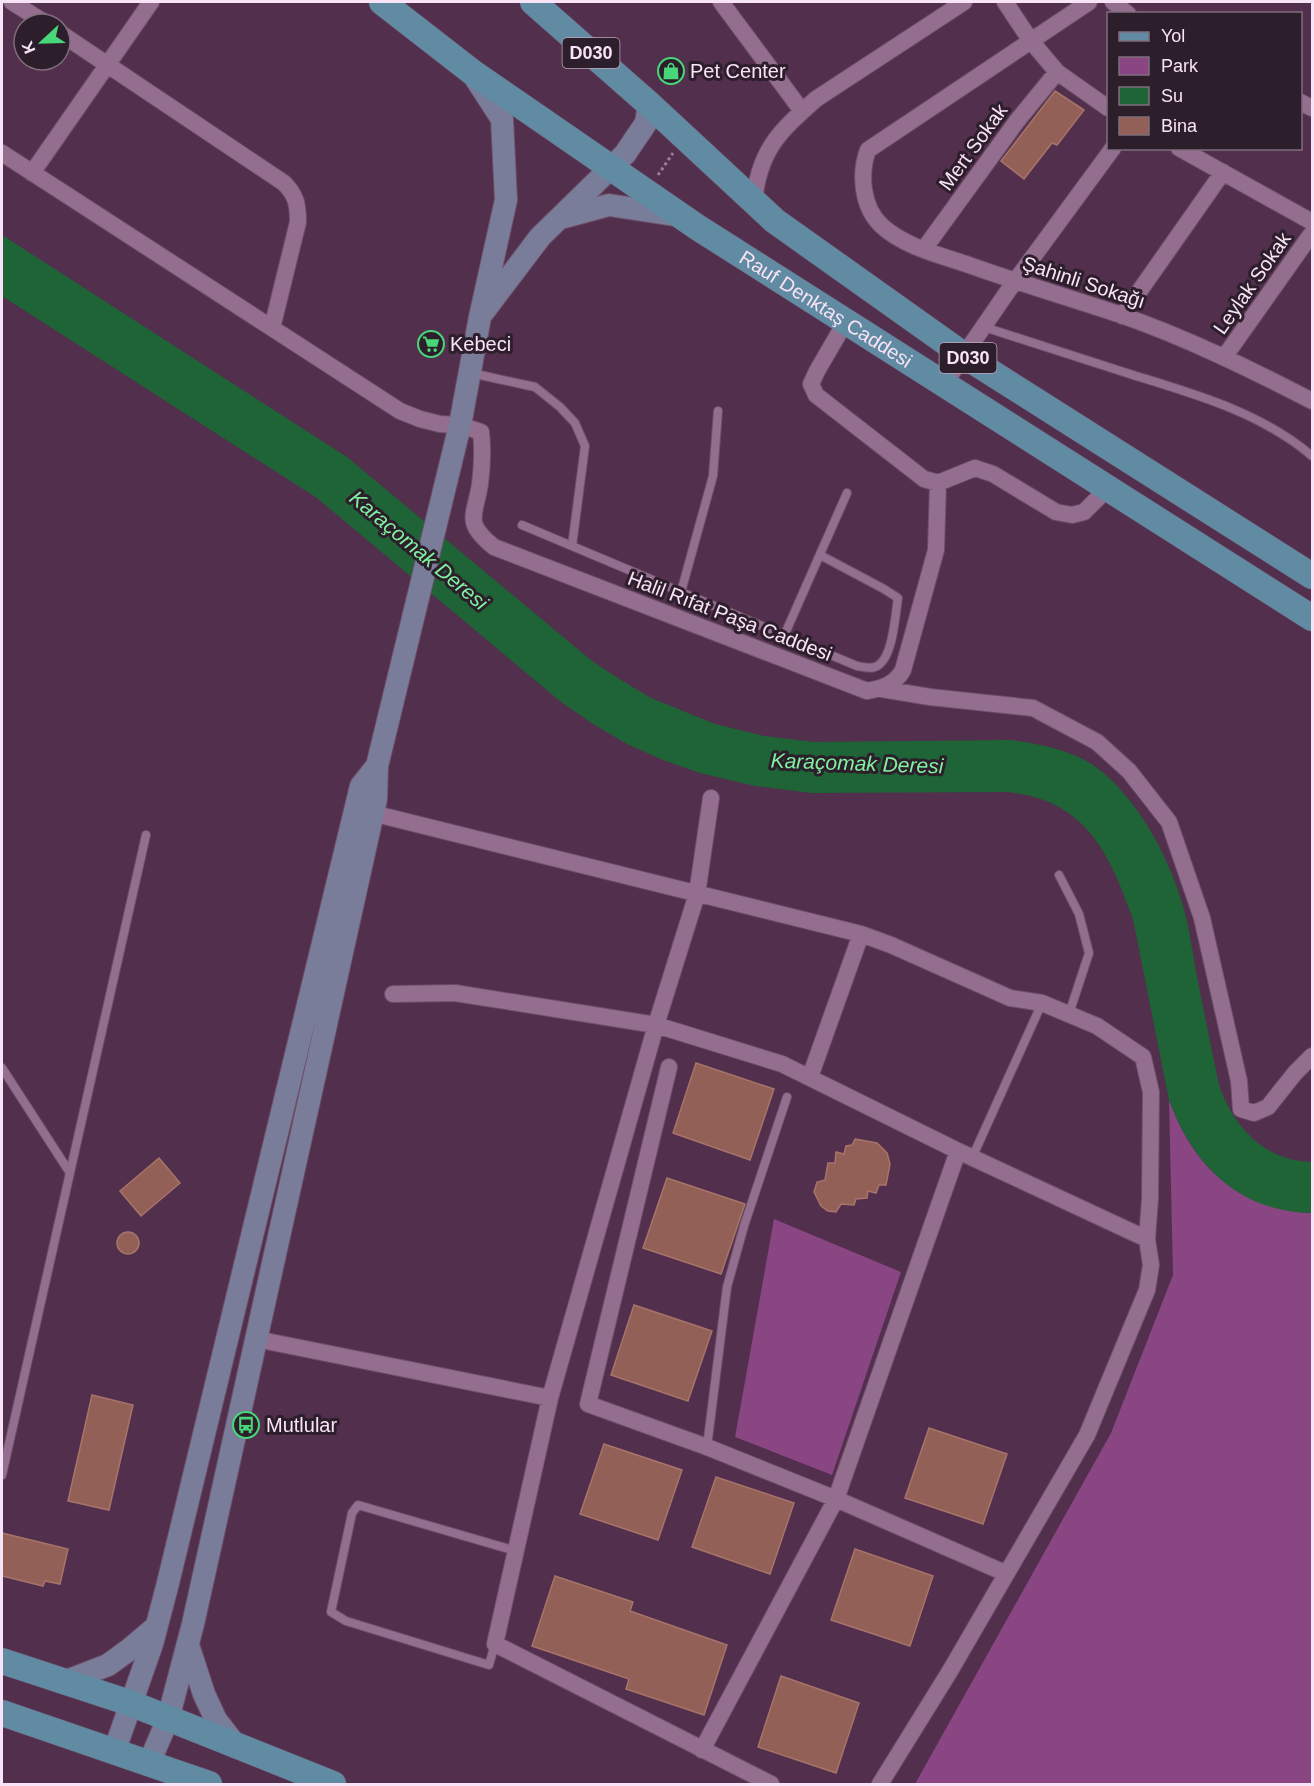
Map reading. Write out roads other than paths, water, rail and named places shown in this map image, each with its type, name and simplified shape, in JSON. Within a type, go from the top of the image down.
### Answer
[{"type":"main road","name":"Rauf Denktaş Caddesi","points":[[382,2],[472,72],[682,216],[1312,618]]},
{"type":"main road","name":"Rauf Denktaş Caddesi","points":[[533,2],[650,104],[775,221],[965,356],[1312,576]]},
{"type":"main road","points":[[150,1763],[168,1719],[188,1645],[376,799],[377,766],[460,425],[480,317],[506,200],[502,119],[472,72]]},
{"type":"main road","points":[[480,317],[540,237],[612,167],[637,138],[646,123],[650,104]]},
{"type":"main road","points":[[559,219],[609,206],[682,216]]},
{"type":"main road","points":[[114,1752],[156,1627],[202,1446],[213,1392],[361,786],[377,766]]},
{"type":"main road","points":[[64,1682],[108,1665],[156,1627]]},
{"type":"main road","points":[[188,1645],[204,1694],[216,1720],[237,1747]]},
{"type":"main road","points":[[2,1661],[130,1703],[333,1785]]},
{"type":"main road","points":[[2,1713],[209,1785]]},
{"type":"street","points":[[12,2],[28,12]]},
{"type":"street","points":[[32,173],[151,2]]},
{"type":"street","points":[[721,2],[802,111]]},
{"type":"street","points":[[754,202],[756,181],[762,160],[778,137],[802,111],[816,99],[964,2]]},
{"type":"street","points":[[1005,2],[1031,41],[1058,72],[1107,107]]},
{"type":"street","points":[[1031,41],[1089,2]]},
{"type":"street","points":[[1113,2],[1126,12]]},
{"type":"street","points":[[72,41],[284,183],[293,193],[298,204],[298,222],[272,328]]},
{"type":"street","name":"Şahinli Sokağı","points":[[1031,41],[868,150],[863,163],[863,187],[869,208],[880,225],[896,237],[924,249],[1122,316],[1225,357],[1312,401]]},
{"type":"street","name":"Mert Sokak","points":[[924,249],[1017,121],[1058,72]]},
{"type":"street","points":[[944,384],[1015,281],[1112,150]]},
{"type":"street","points":[[1183,150],[1312,222]]},
{"type":"street","points":[[2,153],[400,411],[440,424],[460,425]]},
{"type":"street","points":[[1122,316],[1223,172]]},
{"type":"street","name":"Leylak Sokak","points":[[1225,357],[1312,233]]},
{"type":"street","points":[[846,321],[817,371],[812,384],[816,395],[924,479],[938,483],[975,468],[993,474],[1056,512],[1072,515],[1084,512],[1108,488]]},
{"type":"street","name":"Halil Rıfat Paşa Caddesi","points":[[460,425],[481,432],[480,485],[472,514],[479,535],[494,547],[867,691],[882,689]]},
{"type":"street","points":[[882,689],[898,680],[903,670],[936,550],[938,483]]},
{"type":"street","points":[[882,689],[930,697],[1033,708],[1097,742],[1129,771],[1169,822],[1202,918],[1239,1081],[1241,1108],[1254,1113],[1268,1107],[1312,1056]]},
{"type":"street","points":[[711,798],[697,894],[656,1025],[550,1398],[495,1644],[771,1785]]},
{"type":"street","points":[[372,813],[861,934],[1010,998],[1042,1003],[1097,1026],[1143,1057],[1151,1092],[1150,1199],[1146,1239],[1151,1266],[1147,1290],[1087,1436],[950,1671],[880,1785]]},
{"type":"street","points":[[810,1077],[861,934]]},
{"type":"street","points":[[393,994],[455,993],[656,1025],[782,1065],[965,1155],[1146,1239]]},
{"type":"street","points":[[669,1067],[588,1404],[707,1447],[836,1499],[1005,1574]]},
{"type":"street","points":[[702,1749],[836,1499],[965,1155]]},
{"type":"street","points":[[256,1339],[550,1398]]},
{"type":"lane","points":[[984,327],[1242,412],[1297,443],[1312,456]]},
{"type":"lane","points":[[471,373],[535,387],[560,407],[575,423],[585,446],[572,546]]},
{"type":"lane","name":"Halil Rıfat Paşa Caddesi","points":[[681,592],[713,476],[718,411]]},
{"type":"lane","name":"Halil Rıfat Paşa Caddesi","points":[[784,636],[847,493]]},
{"type":"lane","name":"Halil Rıfat Paşa Caddesi","points":[[522,525],[857,666],[873,668],[882,663],[888,655],[898,598],[820,555]]},
{"type":"lane","points":[[2,1475],[146,835]]},
{"type":"lane","points":[[1059,875],[1079,914],[1089,953],[1069,1014]]},
{"type":"lane","points":[[965,1155],[1042,1003]]},
{"type":"lane","points":[[2,1068],[70,1173]]},
{"type":"lane","points":[[707,1447],[727,1287],[744,1226],[787,1097]]},
{"type":"lane","points":[[495,1644],[489,1665],[346,1621],[332,1612],[352,1513],[358,1505],[516,1551]]},
{"type":"water","name":"Karaçomak Deresi","points":[[2,235],[347,457],[592,661],[651,698],[715,724],[764,736],[814,742],[1011,740],[1063,751],[1093,765],[1109,778],[1137,810],[1160,847],[1177,887],[1188,924],[1219,1085],[1225,1101],[1243,1128],[1266,1149],[1280,1156],[1312,1162],[1312,1213],[1286,1211],[1262,1204],[1241,1194],[1222,1180],[1191,1145],[1169,1100],[1133,919],[1114,872],[1103,852],[1076,818],[1057,806],[1035,797],[1008,792],[812,793],[755,786],[700,773],[627,744],[561,702],[317,498],[2,296]]},
{"type":"place","name":"Pet Center","points":[[671,71]]},
{"type":"place","name":"Kebeci","points":[[431,344]]},
{"type":"place","name":"Mutlular","points":[[246,1425]]}]
